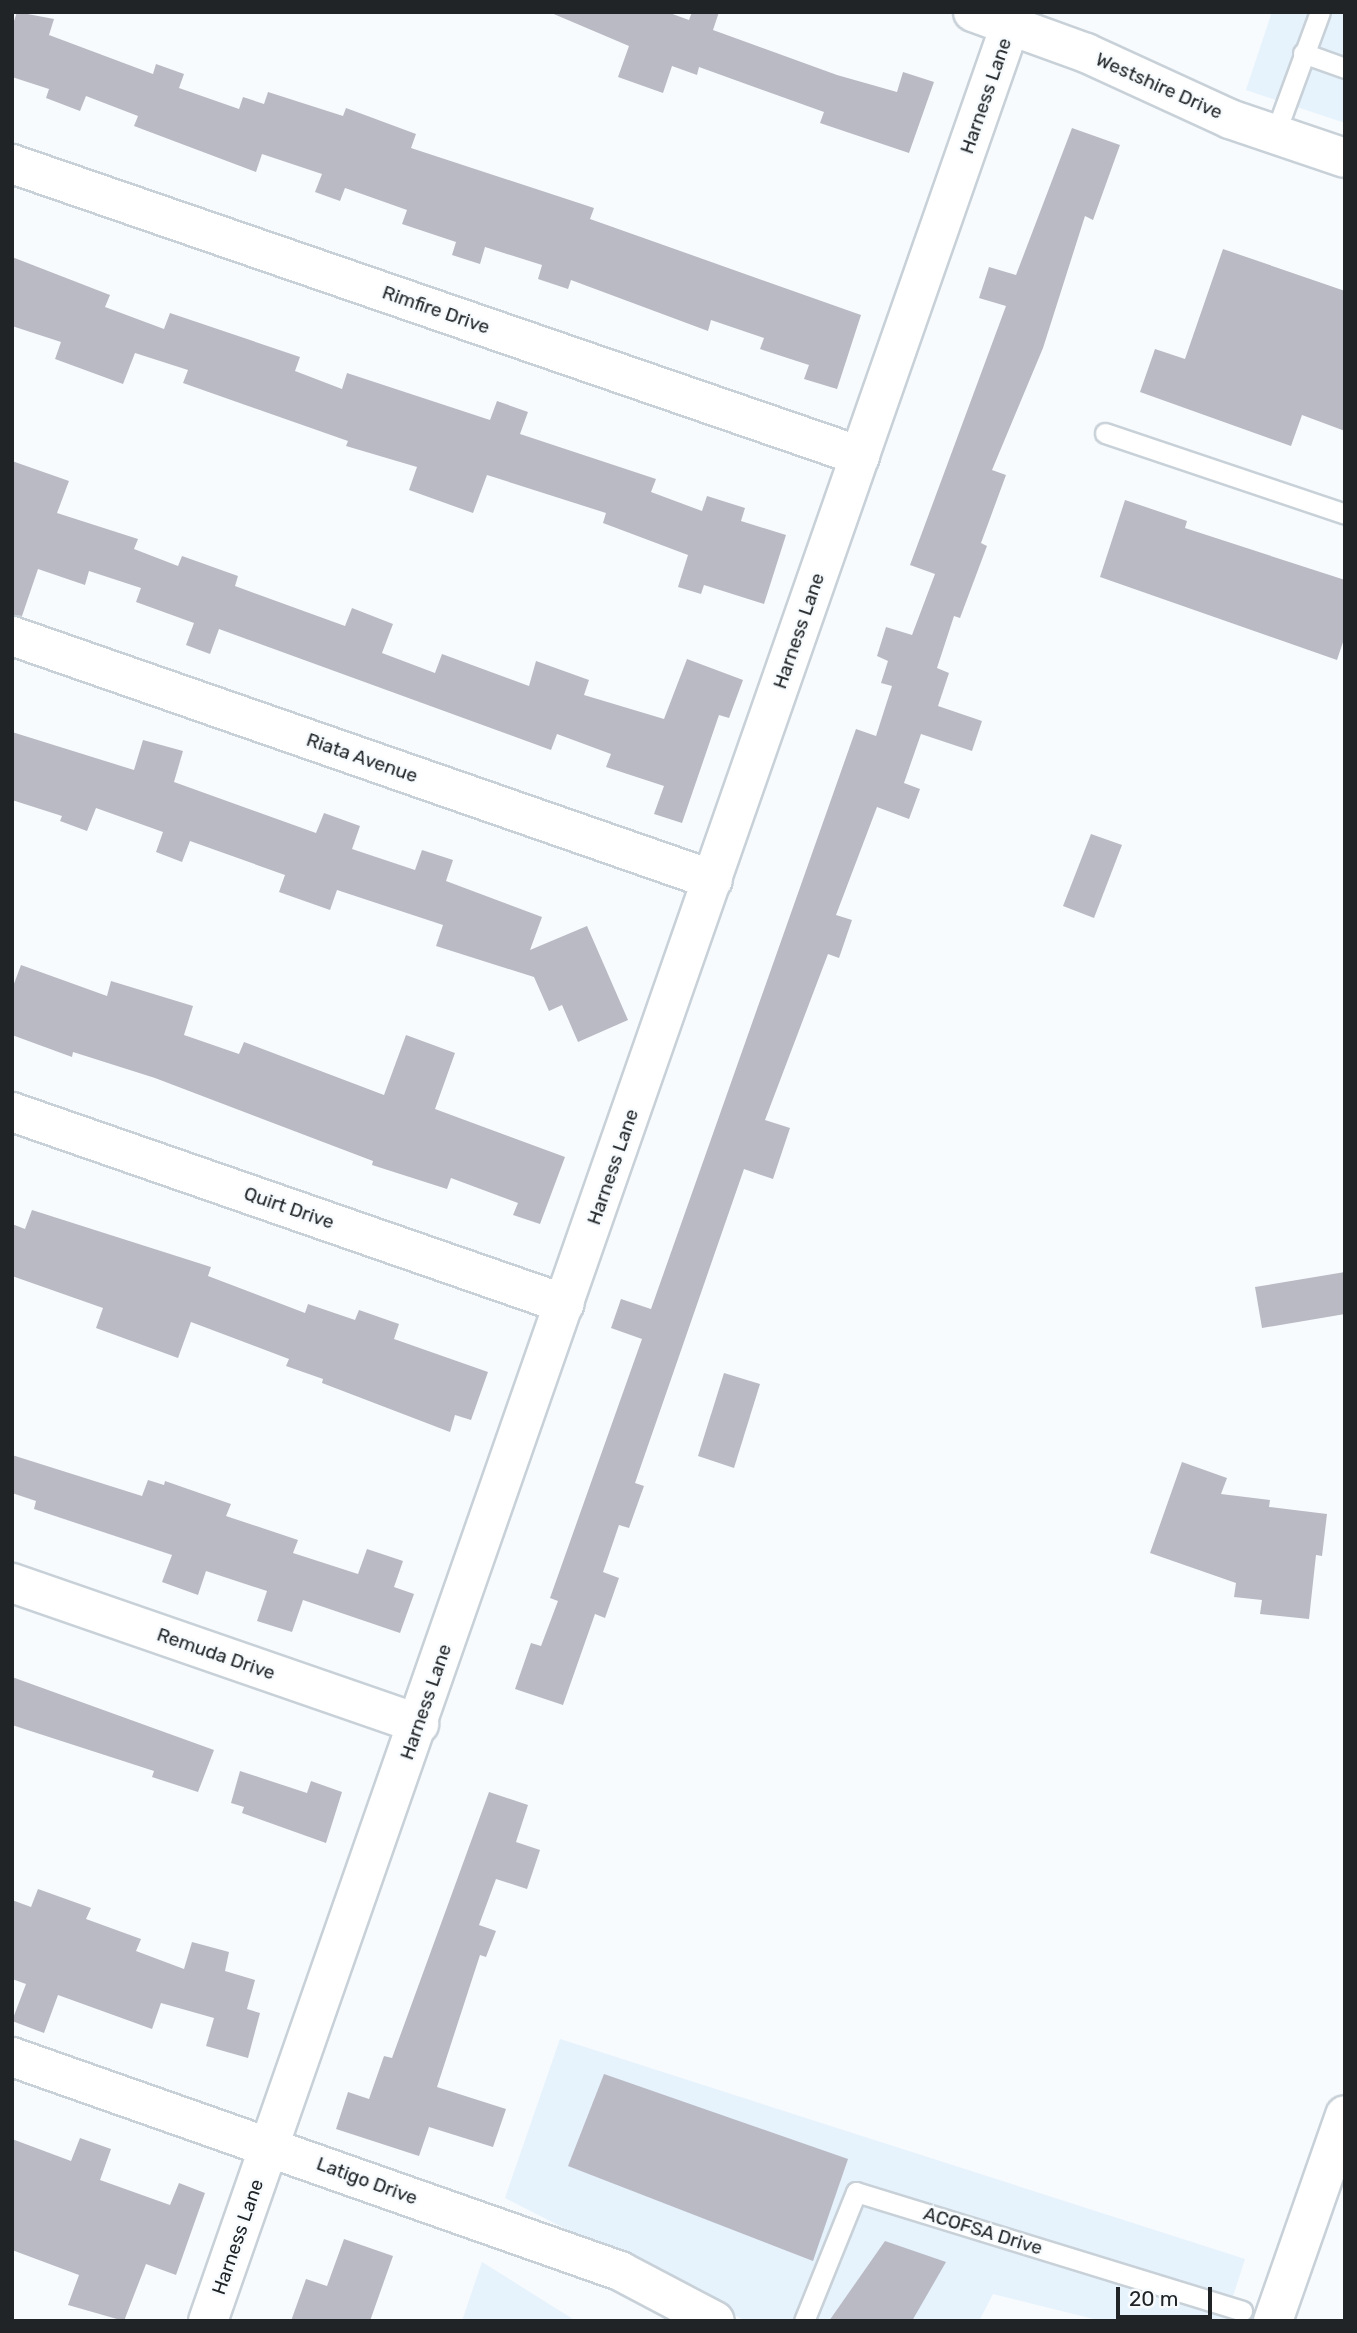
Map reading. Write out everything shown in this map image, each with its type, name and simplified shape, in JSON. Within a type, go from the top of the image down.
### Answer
[{"type":"street","name":"Westshire Drive","points":[[973,12],[1013,19],[1275,134],[1345,158]]},
{"type":"street","name":"Harness Lane","points":[[208,2321],[419,1724],[1013,19]]},
{"type":"street","name":"Rimfire Drive","points":[[12,164],[860,456]]},
{"type":"street","name":"Riata Avenue","points":[[12,636],[713,880]]},
{"type":"street","name":"Quirt Drive","points":[[12,1112],[565,1304]]},
{"type":"street","name":"Remuda Drive","points":[[12,1583],[419,1724]]},
{"type":"street","name":"Latigo Drive","points":[[12,2057],[620,2271],[715,2321]]},
{"type":"street","points":[[1257,2316],[1345,2115]]},
{"type":"lane","points":[[1275,134],[1319,13]]},
{"type":"lane","points":[[1303,53],[1345,68]]},
{"type":"lane","points":[[1105,433],[1345,514]]},
{"type":"lane","name":"ACOFSA Drive","points":[[804,2321],[856,2192],[1257,2316]]},
{"type":"shaded area","points":[[1272,12],[1345,12],[1345,123],[1246,90]]},
{"type":"shaded area","points":[[560,2039],[1245,2259],[1225,2321],[1102,2321],[993,2294],[979,2321],[746,2321],[505,2198]]},
{"type":"shaded area","points":[[482,2262],[576,2321],[462,2321]]},
{"type":"building","points":[[17,12],[54,19],[49,35],[153,74],[156,64],[184,74],[179,88],[239,109],[243,97],[264,104],[268,92],[343,116],[346,108],[416,134],[411,148],[594,208],[590,219],[861,315],[837,389],[804,379],[809,365],[760,349],[764,338],[711,320],[708,331],[571,280],[568,289],[538,279],[542,265],[485,247],[480,264],[452,255],[456,242],[402,224],[407,210],[345,188],[340,201],[315,192],[322,174],[262,154],[256,172],[134,126],[138,116],[86,96],[80,111],[46,98],[49,89],[12,77],[12,27]]},
{"type":"building","points":[[549,12],[667,12],[689,20],[692,12],[719,12],[713,30],[837,75],[897,92],[903,72],[934,82],[909,153],[820,123],[824,112],[699,67],[697,75],[672,66],[663,93],[618,77],[629,46]]},
{"type":"building","points":[[1072,128],[1120,145],[1093,220],[1085,216],[1043,348],[992,470],[1006,475],[981,543],[987,546],[960,618],[954,616],[937,668],[949,673],[938,706],[982,721],[972,751],[921,734],[904,783],[920,789],[909,819],[877,807],[836,915],[852,920],[839,958],[828,954],[765,1120],[790,1128],[773,1179],[744,1169],[635,1483],[644,1486],[629,1528],[619,1525],[603,1572],[619,1578],[605,1618],[595,1614],[563,1705],[515,1689],[531,1643],[541,1646],[558,1601],[550,1598],[642,1339],[611,1328],[621,1299],[651,1309],[856,729],[876,736],[892,686],[881,683],[888,661],[877,656],[886,627],[912,635],[935,574],[910,565],[1006,306],[979,298],[989,267],[1016,275]]},
{"type":"building","points":[[1223,249],[1345,291],[1345,431],[1302,415],[1291,446],[1140,392],[1155,349],[1185,359]]},
{"type":"building","points":[[12,257],[110,295],[105,307],[164,329],[170,313],[300,357],[295,371],[342,389],[347,373],[490,420],[497,401],[528,412],[520,434],[656,479],[651,492],[702,511],[707,496],[745,508],[741,521],[786,535],[764,604],[704,585],[701,594],[678,587],[688,555],[603,523],[606,513],[487,475],[473,513],[409,490],[417,467],[346,446],[348,441],[183,383],[188,370],[135,353],[123,384],[55,359],[61,342],[12,326]]},
{"type":"building","points":[[12,461],[69,481],[57,513],[138,539],[134,549],[178,566],[182,556],[238,576],[235,586],[345,626],[352,608],[393,624],[382,653],[435,673],[442,654],[529,686],[536,661],[589,680],[584,695],[664,719],[687,659],[743,680],[729,718],[719,715],[682,823],[654,814],[664,786],[606,767],[611,754],[557,734],[551,750],[219,629],[210,654],[186,645],[194,623],[136,602],[141,588],[89,571],[85,585],[38,569],[22,616],[12,615]]},
{"type":"building","points":[[1125,500],[1187,521],[1185,528],[1345,580],[1345,636],[1337,660],[1100,577]]},
{"type":"building","points":[[12,732],[134,770],[143,740],[183,751],[174,782],[316,833],[324,813],[360,826],[352,849],[415,870],[422,850],[453,860],[446,881],[542,917],[530,950],[587,926],[628,1020],[578,1042],[562,1005],[549,1011],[534,977],[436,946],[443,925],[337,890],[330,910],[279,892],[285,875],[190,841],[182,862],[156,852],[163,832],[96,808],[87,831],[60,821],[62,816],[12,800]]},
{"type":"building","points":[[1091,834],[1122,845],[1094,918],[1063,906]]},
{"type":"building","points":[[21,965],[107,996],[111,981],[193,1006],[184,1035],[239,1054],[244,1042],[384,1095],[406,1035],[455,1053],[435,1109],[565,1157],[540,1224],[513,1215],[518,1203],[451,1178],[447,1189],[372,1165],[373,1161],[155,1078],[73,1052],[72,1057],[12,1035],[12,989]]},
{"type":"building","points":[[32,1210],[211,1267],[208,1276],[305,1313],[308,1304],[355,1320],[359,1310],[399,1324],[394,1339],[488,1372],[471,1420],[455,1415],[450,1432],[322,1383],[323,1379],[286,1366],[289,1359],[191,1322],[178,1358],[96,1328],[103,1308],[12,1276],[12,1224],[25,1229]]},
{"type":"building","points":[[1345,1272],[1345,1314],[1262,1328],[1255,1287]]},
{"type":"building","points":[[724,1373],[760,1384],[734,1468],[698,1456]]},
{"type":"building","points":[[12,1455],[142,1496],[148,1480],[164,1485],[165,1481],[231,1504],[226,1516],[298,1540],[293,1553],[358,1574],[367,1549],[403,1561],[394,1587],[414,1594],[400,1633],[303,1600],[292,1632],[257,1621],[267,1591],[206,1571],[198,1595],[162,1582],[172,1555],[34,1509],[36,1501],[12,1493]]},
{"type":"building","points":[[1182,1462],[1227,1478],[1221,1494],[1270,1500],[1269,1507],[1327,1514],[1322,1556],[1316,1555],[1309,1619],[1260,1614],[1262,1600],[1234,1597],[1236,1583],[1150,1553]]},
{"type":"building","points":[[12,1677],[214,1750],[198,1792],[152,1777],[154,1771],[12,1725]]},
{"type":"building","points":[[240,1771],[307,1793],[311,1781],[342,1792],[326,1843],[242,1813],[244,1807],[231,1803]]},
{"type":"building","points":[[489,1792],[528,1805],[516,1842],[540,1850],[527,1889],[496,1879],[479,1925],[496,1931],[486,1957],[480,1955],[437,2087],[506,2109],[493,2147],[429,2127],[419,2156],[336,2129],[348,2092],[369,2099],[384,2056],[392,2058]]},
{"type":"building","points":[[38,1889],[91,1908],[86,1919],[141,1939],[136,1951],[184,1969],[192,1942],[229,1952],[225,1971],[255,1980],[247,2009],[260,2013],[248,2058],[206,2046],[214,2018],[161,2003],[152,2029],[58,1995],[44,2033],[12,2021],[26,1984],[12,1979],[12,1900],[31,1907]]},
{"type":"building","points":[[604,2074],[848,2159],[813,2261],[568,2166]]},
{"type":"building","points":[[80,2138],[111,2149],[100,2180],[170,2205],[179,2183],[205,2193],[176,2275],[146,2264],[124,2321],[68,2305],[79,2275],[12,2250],[12,2139],[71,2161]]},
{"type":"building","points":[[344,2239],[393,2256],[370,2321],[291,2321],[306,2279],[327,2286]]},
{"type":"building","points":[[885,2241],[946,2262],[912,2321],[829,2321]]}]
